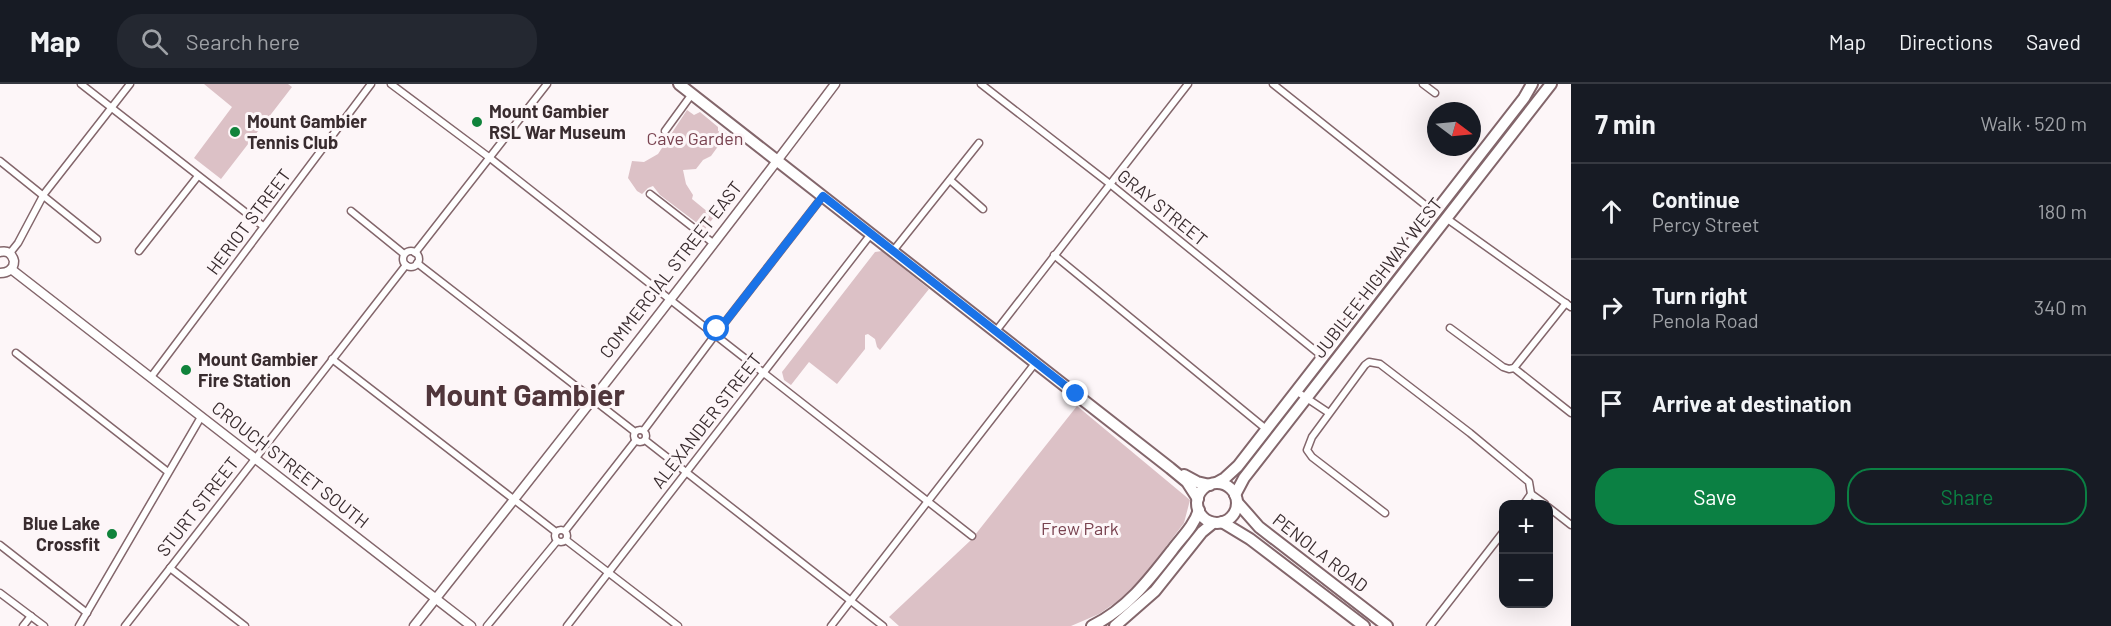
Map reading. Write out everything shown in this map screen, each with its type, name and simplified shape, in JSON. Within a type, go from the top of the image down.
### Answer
[{"type":"main road","name":"JUBILEE HIGHWAY WEST","points":[[1213,484],[1232,472],[1524,98],[1532,84]]},
{"type":"main road","name":"JUBILEE HIGHWAY WEST","points":[[1236,499],[1244,478],[1551,84]]},
{"type":"main road","points":[[688,88],[777,161],[1170,468],[1187,482],[1206,519],[1218,522]]},
{"type":"main road","points":[[1115,626],[1155,591],[1202,532],[1232,517],[1236,499],[1228,487],[1197,482],[1170,468]]},
{"type":"main road","points":[[1097,625],[1110,617],[1137,593],[1191,526],[1201,492],[1213,484]]},
{"type":"main road","name":"PENOLA ROAD","points":[[1236,499],[1250,519],[1259,527],[1387,626]]},
{"type":"main road","name":"PENOLA ROAD","points":[[1218,522],[1250,539],[1364,626]]},
{"type":"street","points":[[81,84],[263,226]]},
{"type":"street","points":[[10,254],[44,194],[129,84]]},
{"type":"street","name":"HERIOT STREET","points":[[151,377],[371,84]]},
{"type":"street","points":[[391,84],[490,158],[710,331]]},
{"type":"street","points":[[404,94],[407,84]]},
{"type":"street","points":[[416,253],[547,84]]},
{"type":"street","name":"COMMERCIAL STREET EAST","points":[[414,626],[515,500],[835,84]]},
{"type":"street","name":"GRAY STREET","points":[[981,84],[1110,184],[1323,357]]},
{"type":"street","points":[[996,331],[1188,84]]},
{"type":"street","points":[[1274,84],[1434,212]]},
{"type":"street","points":[[1424,84],[1435,93]]},
{"type":"street","points":[[665,131],[688,88]]},
{"type":"street","points":[[893,251],[979,143]]},
{"type":"street","points":[[0,160],[97,239]]},
{"type":"street","points":[[139,251],[198,176]]},
{"type":"street","points":[[950,180],[983,209]]},
{"type":"street","points":[[650,194],[713,243]]},
{"type":"street","points":[[712,339],[717,340],[719,334],[823,196]]},
{"type":"street","points":[[351,211],[404,254]]},
{"type":"street","points":[[1446,218],[1568,305],[1514,368],[1509,369],[1503,367],[1450,327]]},
{"type":"street","name":"ALEXANDER STREET","points":[[567,626],[872,234]]},
{"type":"street","points":[[404,254],[411,251],[416,253]]},
{"type":"street","points":[[0,252],[10,254],[14,261],[11,269],[0,273]]},
{"type":"street","points":[[416,253],[417,263]]},
{"type":"street","points":[[404,254],[406,265],[413,266],[417,263]]},
{"type":"street","points":[[1054,255],[1266,429]]},
{"type":"street","points":[[417,263],[635,432]]},
{"type":"street","name":"STURT STREET","points":[[125,626],[406,265]]},
{"type":"street","name":"CROUCH STREET SOUTH","points":[[11,269],[471,626]]},
{"type":"street","points":[[710,331],[714,328],[765,372],[972,536]]},
{"type":"street","points":[[710,331],[709,336],[712,339]]},
{"type":"street","points":[[644,430],[712,339]]},
{"type":"street","points":[[16,353],[168,472]]},
{"type":"street","points":[[332,359],[556,532]]},
{"type":"street","points":[[831,626],[1036,362]]},
{"type":"street","points":[[1385,513],[1308,452],[1309,441],[1365,364],[1375,362],[1470,433],[1529,482],[1532,488],[1527,500]]},
{"type":"street","points":[[1514,368],[1571,413]]},
{"type":"street","points":[[1296,391],[1329,414]]},
{"type":"street","points":[[79,626],[201,417]]},
{"type":"street","points":[[635,432],[640,429],[644,430]]},
{"type":"street","points":[[644,430],[645,440]]},
{"type":"street","points":[[635,432],[633,435],[636,440],[639,442],[645,440]]},
{"type":"street","points":[[565,531],[636,440]]},
{"type":"street","points":[[645,440],[883,626]]},
{"type":"street","points":[[1531,494],[1539,500]]},
{"type":"street","points":[[1553,511],[1571,525]]},
{"type":"street","points":[[556,532],[565,531]]},
{"type":"street","points":[[565,531],[566,540]]},
{"type":"street","points":[[556,532],[555,536],[558,541]]},
{"type":"street","points":[[1430,626],[1499,536]]},
{"type":"street","points":[[566,540],[678,626]]},
{"type":"street","points":[[558,541],[566,540]]},
{"type":"street","points":[[487,626],[558,541]]},
{"type":"street","points":[[0,545],[87,613]]},
{"type":"street","points":[[170,568],[245,626]]},
{"type":"street","points":[[0,593],[44,626]]},
{"type":"street","points":[[22,626],[31,616]]},
{"type":"green space","name":"Mount Gambier Tennis Club","points":[[204,84],[288,84],[292,87],[221,179],[194,158],[232,107]]},
{"type":"green space","name":"Cave Garden","points":[[687,110],[694,115],[700,112],[718,127],[718,131],[724,130],[727,134],[711,156],[703,160],[696,169],[683,170],[686,184],[693,195],[692,199],[714,217],[705,229],[660,195],[653,186],[642,194],[628,178],[632,161],[644,162],[658,154]]},
{"type":"green space","points":[[882,251],[929,289],[880,350],[875,339],[868,334],[865,335],[865,349],[837,384],[809,362],[791,385],[784,380],[782,372],[875,252]]},
{"type":"green space","name":"Frew Park","points":[[1077,406],[1190,500],[1184,523],[1136,586],[1099,614],[1071,626],[899,626],[889,617],[971,540]]},
{"type":"place","name":"Mount Gambier RSL War Museum","points":[[477,122]]},
{"type":"place","name":"Mount Gambier Tennis Club","points":[[235,132]]},
{"type":"place","name":"Mount Gambier Fire Station","points":[[186,370]]},
{"type":"place","name":"Blue Lake Crossfit","points":[[112,534]]},
{"type":"district","name":"Mount Gambier","points":[[525,396]]},
{"type":"route","points":[[717,329],[719,330],[823,196],[1076,394]]}]
